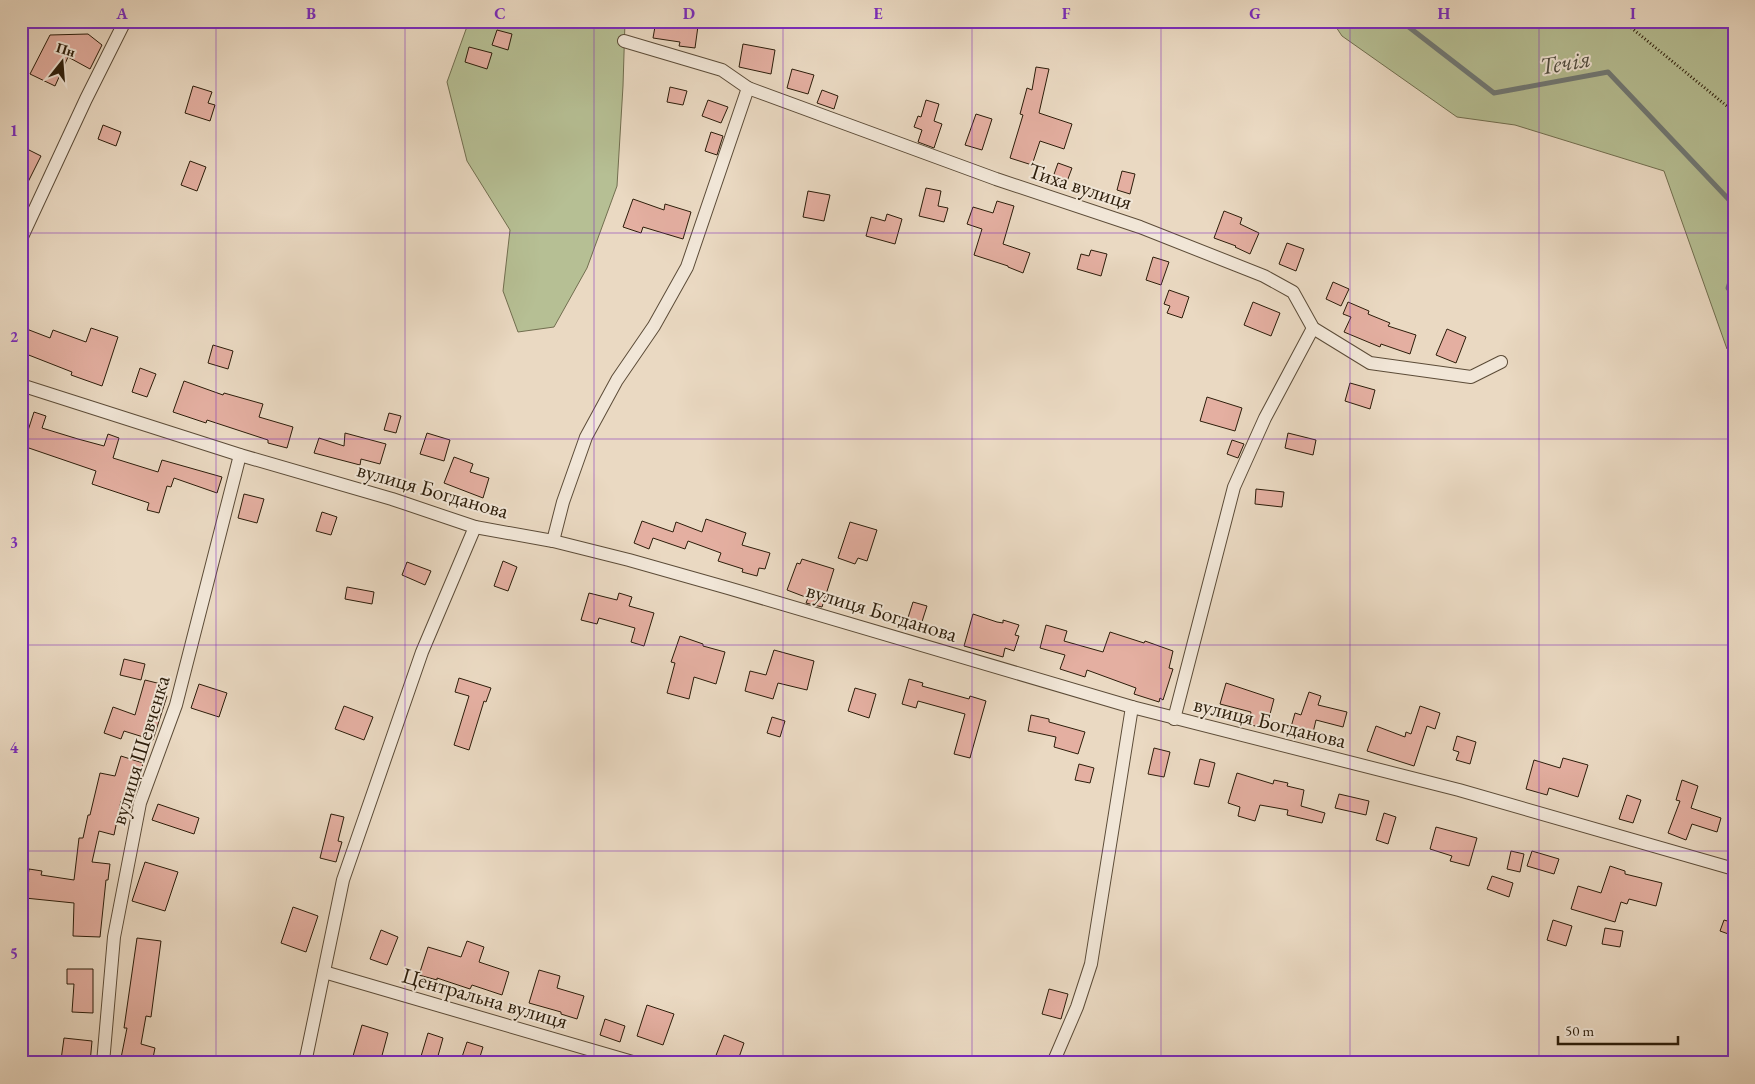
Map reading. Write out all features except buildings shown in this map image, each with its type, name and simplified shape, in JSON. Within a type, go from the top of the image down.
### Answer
[{"type":"street","points":[[21,239],[86,99],[125,21]]},
{"type":"street","name":"Тиха вулиця","points":[[624,41],[722,70],[748,88],[996,179],[1140,226],[1264,276],[1293,292],[1313,328],[1370,363],[1471,377],[1501,362]]},
{"type":"street","points":[[553,540],[563,502],[586,437],[617,380],[654,326],[687,267],[748,88]]},
{"type":"street","points":[[1174,719],[1234,487],[1265,418],[1313,328]]},
{"type":"street","name":"вулиця Богданова","points":[[21,385],[240,454],[392,499],[475,527],[553,540],[728,588],[1174,719],[1459,790],[1734,869]]},
{"type":"street","name":"вулиця Шевченка","points":[[103,1063],[114,937],[140,803],[176,704],[240,454]]},
{"type":"street","points":[[304,1063],[343,880],[422,652],[475,527]]},
{"type":"street","points":[[1054,1063],[1077,1006],[1091,964],[1132,707]]},
{"type":"street","name":"Центральна вулиця","points":[[324,972],[636,1063]]},
{"type":"path","points":[[1623,21],[1728,107],[1734,114]]},
{"type":"green space","points":[[469,21],[625,21],[617,186],[587,268],[554,327],[518,332],[503,291],[510,230],[467,161],[447,82]]},
{"type":"green space","points":[[1332,21],[1734,21],[1734,352],[1727,349],[1664,171],[1515,125],[1457,117],[1342,36]]},
{"type":"waterway","name":"Течія","points":[[1401,21],[1494,93],[1608,72],[1734,205]]},
{"type":"waterway","name":"Течія","points":[[1734,270],[1728,288],[1734,295]]}]
